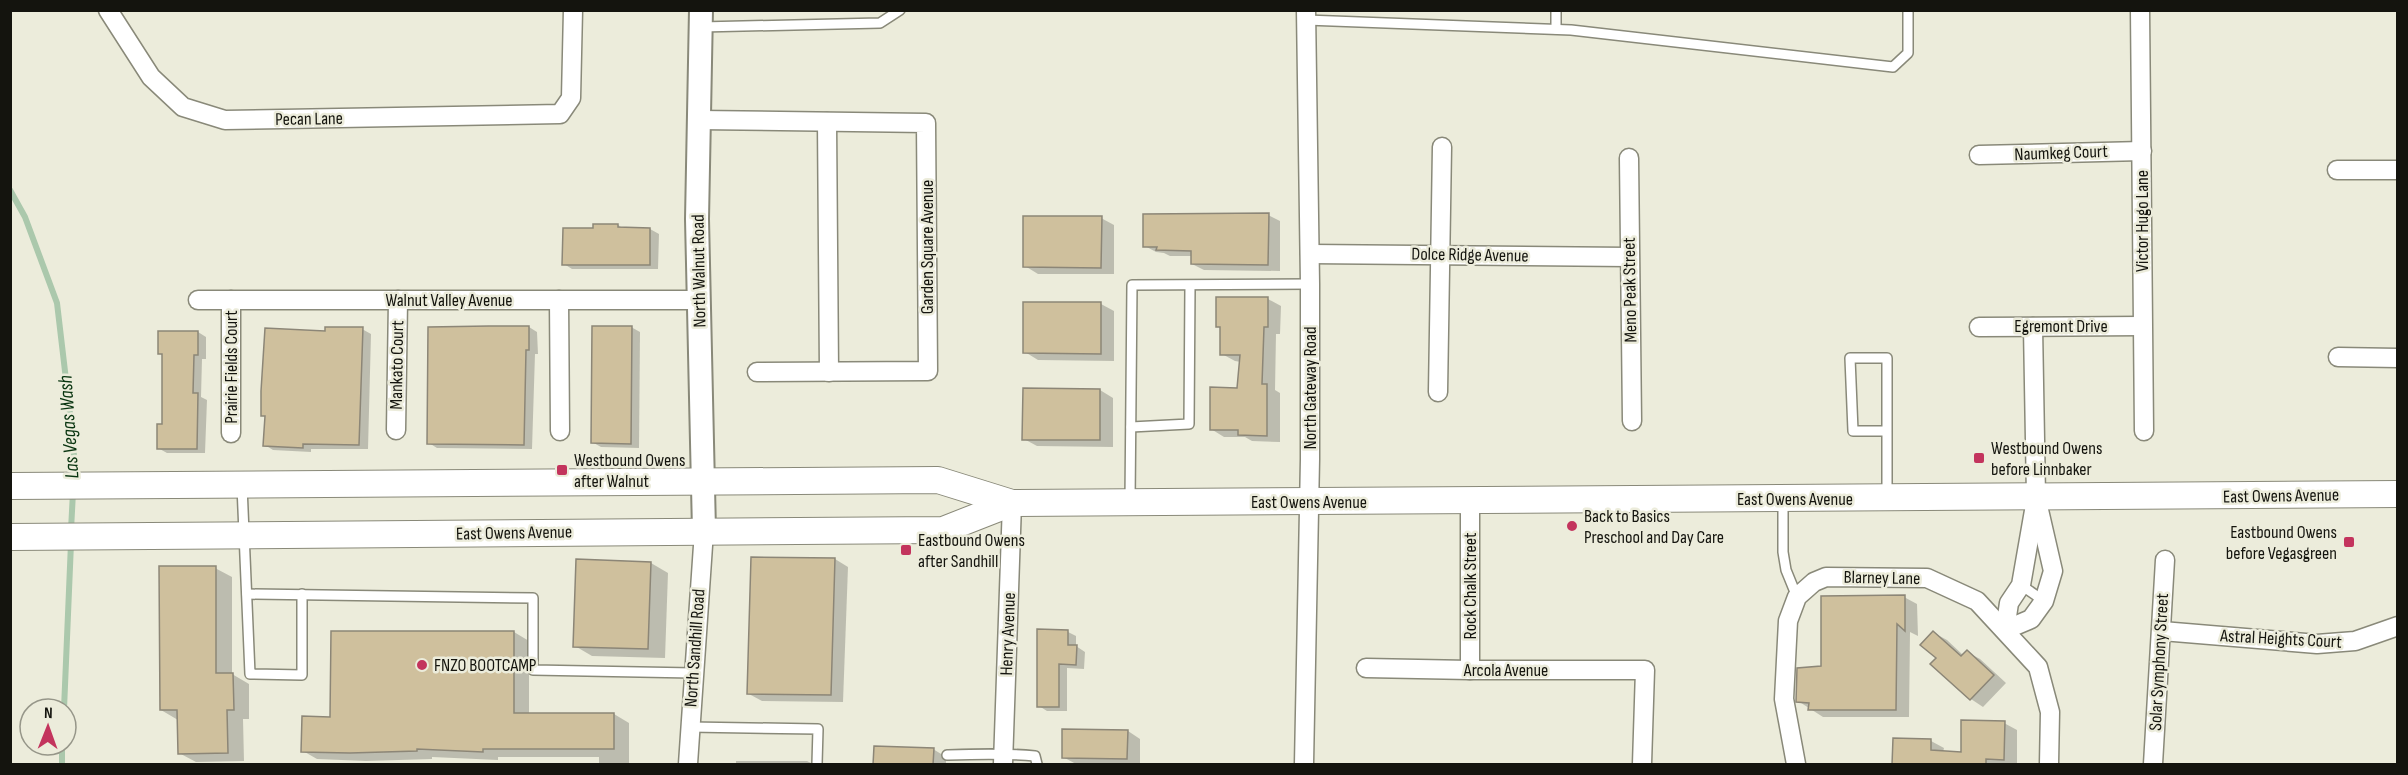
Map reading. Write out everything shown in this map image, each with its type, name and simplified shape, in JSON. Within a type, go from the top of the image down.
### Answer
[{"type":"main road","name":"East Owens Avenue","points":[[10,486],[938,480],[1012,503],[2397,494]]},
{"type":"main road","name":"East Owens Avenue","points":[[10,537],[943,530],[1012,503]]},
{"type":"street","name":"Pecan Lane","points":[[108,10],[152,77],[183,107],[225,120],[560,114],[571,98],[573,10]]},
{"type":"street","name":"Victor Hugo Lane","points":[[2140,10],[2144,431]]},
{"type":"street","name":"North Gateway Road","points":[[1304,765],[1310,502],[1310,254],[1306,15]]},
{"type":"street","name":"North Walnut Road","points":[[701,19],[697,219],[704,531]]},
{"type":"street","name":"Garden Square Avenue","points":[[699,120],[926,123],[928,371],[757,372]]},
{"type":"street","points":[[827,122],[829,372]]},
{"type":"street","points":[[1438,392],[1442,147]]},
{"type":"street","name":"Naumkeg Court","points":[[1979,155],[2142,151]]},
{"type":"street","name":"Meno Peak Street","points":[[1629,159],[1632,421]]},
{"type":"street","points":[[2337,170],[2397,170]]},
{"type":"street","name":"Dolce Ridge Avenue","points":[[1310,254],[1629,257]]},
{"type":"street","name":"Walnut Valley Avenue","points":[[198,300],[699,300]]},
{"type":"street","name":"Prairie Fields Court","points":[[231,300],[231,433]]},
{"type":"street","name":"Mankato Court","points":[[396,430],[398,300]]},
{"type":"street","points":[[559,300],[560,431]]},
{"type":"street","name":"Egremont Drive","points":[[1979,327],[2142,326]]},
{"type":"street","points":[[2005,630],[2009,603],[2021,585],[2036,497],[2033,327]]},
{"type":"street","points":[[2338,357],[2397,358]]},
{"type":"street","points":[[2005,630],[2031,619],[2044,601],[2053,571],[2036,497]]},
{"type":"street","name":"Rock Chalk Street","points":[[1470,501],[1470,670]]},
{"type":"street","name":"Henry Avenue","points":[[1003,759],[1012,503]]},
{"type":"street","name":"North Sandhill Road","points":[[688,765],[704,531]]},
{"type":"street","name":"Solar Symphony Street","points":[[2153,765],[2165,560]]},
{"type":"street","name":"Blarney Lane","points":[[1797,597],[1814,582],[1826,577],[1927,578],[1977,601],[2038,667],[2050,712],[2049,765]]},
{"type":"street","points":[[1796,765],[1784,699],[1788,621],[1797,597]]},
{"type":"street","name":"Astral Heights Court","points":[[2162,632],[2317,644],[2355,641],[2397,626]]},
{"type":"street","name":"Arcola Avenue","points":[[1366,668],[1645,670],[1642,765]]},
{"type":"lane","points":[[701,19],[880,23],[900,10]]},
{"type":"lane","points":[[1556,10],[1556,29]]},
{"type":"lane","points":[[1306,15],[1556,29],[1893,67],[1908,53],[1908,10]]},
{"type":"lane","points":[[1130,503],[1132,285],[1310,284]]},
{"type":"lane","points":[[1131,427],[1189,424],[1190,286]]},
{"type":"lane","points":[[1887,431],[1853,431],[1850,358],[1887,358],[1887,431],[1887,498]]},
{"type":"lane","points":[[242,483],[250,674],[302,675],[302,594]]},
{"type":"lane","points":[[1783,499],[1783,552],[1786,570],[1797,597]]},
{"type":"lane","points":[[2021,585],[2044,601]]},
{"type":"lane","points":[[247,594],[533,598],[533,670],[693,673]]},
{"type":"lane","points":[[690,727],[818,729],[817,765]]},
{"type":"lane","points":[[947,755],[1003,759],[1035,756],[1037,765]]},
{"type":"building","points":[[1269,213],[1268,265],[1191,264],[1191,251],[1156,250],[1157,247],[1143,247],[1143,214]]},
{"type":"building","points":[[1023,216],[1102,216],[1101,268],[1023,267]]},
{"type":"building","points":[[593,224],[650,228],[650,265],[562,265],[563,228],[593,228]]},
{"type":"building","points":[[1216,297],[1268,297],[1268,327],[1264,327],[1262,384],[1267,384],[1267,436],[1238,435],[1238,430],[1210,430],[1210,387],[1237,388],[1240,355],[1220,355],[1220,327],[1216,327]]},
{"type":"building","points":[[1023,302],[1101,302],[1101,354],[1023,353]]},
{"type":"building","points":[[529,326],[529,350],[526,350],[524,445],[427,444],[428,327]]},
{"type":"building","points":[[592,326],[632,326],[631,444],[591,443]]},
{"type":"building","points":[[325,327],[363,327],[359,445],[303,444],[303,448],[263,446],[265,416],[261,416],[261,391],[265,328],[325,331]]},
{"type":"building","points":[[158,331],[198,331],[198,355],[194,355],[193,393],[198,393],[197,449],[157,449],[157,424],[162,424],[162,354],[158,354]]},
{"type":"building","points":[[1023,388],[1100,389],[1100,440],[1022,440]]},
{"type":"building","points":[[751,557],[835,558],[831,695],[747,694]]},
{"type":"building","points":[[576,559],[651,562],[648,649],[573,647]]},
{"type":"building","points":[[159,566],[216,566],[216,673],[233,673],[234,710],[227,710],[228,753],[178,754],[177,710],[160,710]]},
{"type":"building","points":[[1905,595],[1905,631],[1897,624],[1896,710],[1808,710],[1809,703],[1796,702],[1797,668],[1821,666],[1821,596]]},
{"type":"building","points":[[1037,629],[1068,630],[1068,645],[1077,645],[1076,665],[1059,664],[1059,707],[1037,707]]},
{"type":"building","points":[[331,631],[514,631],[514,713],[614,713],[614,749],[483,749],[483,752],[417,749],[417,751],[350,753],[301,752],[302,716],[330,717]]},
{"type":"building","points":[[1933,631],[1961,656],[1967,650],[1994,675],[1970,700],[1930,664],[1936,658],[1920,645]]},
{"type":"building","points":[[1961,720],[2005,721],[2004,760],[1986,759],[1986,765],[1892,765],[1893,738],[1931,739],[1931,750],[1961,752]]},
{"type":"building","points":[[1062,729],[1128,730],[1127,759],[1062,758]]},
{"type":"building","points":[[874,746],[934,748],[933,765],[873,765]]},
{"type":"waterway","name":"Las Vegas Wash","points":[[10,190],[25,217],[57,303],[74,448],[73,479]]},
{"type":"waterway","name":"Las Vegas Wash","points":[[71,530],[73,492]]},
{"type":"waterway","name":"Las Vegas Wash","points":[[65,697],[71,543]]},
{"type":"waterway","name":"Las Vegas Wash","points":[[62,757],[62,764]]},
{"type":"place","name":"Westbound Owens before Linnbaker","points":[[1979,458]]},
{"type":"place","name":"Westbound Owens after Walnut","points":[[562,470]]},
{"type":"place","name":"Back to Basics Preschool and Day Care","points":[[1572,526]]},
{"type":"place","name":"Eastbound Owens before Vegasgreen","points":[[2349,542]]},
{"type":"place","name":"Eastbound Owens after Sandhill","points":[[906,550]]},
{"type":"place","name":"FNZO BOOTCAMP","points":[[422,665]]}]
